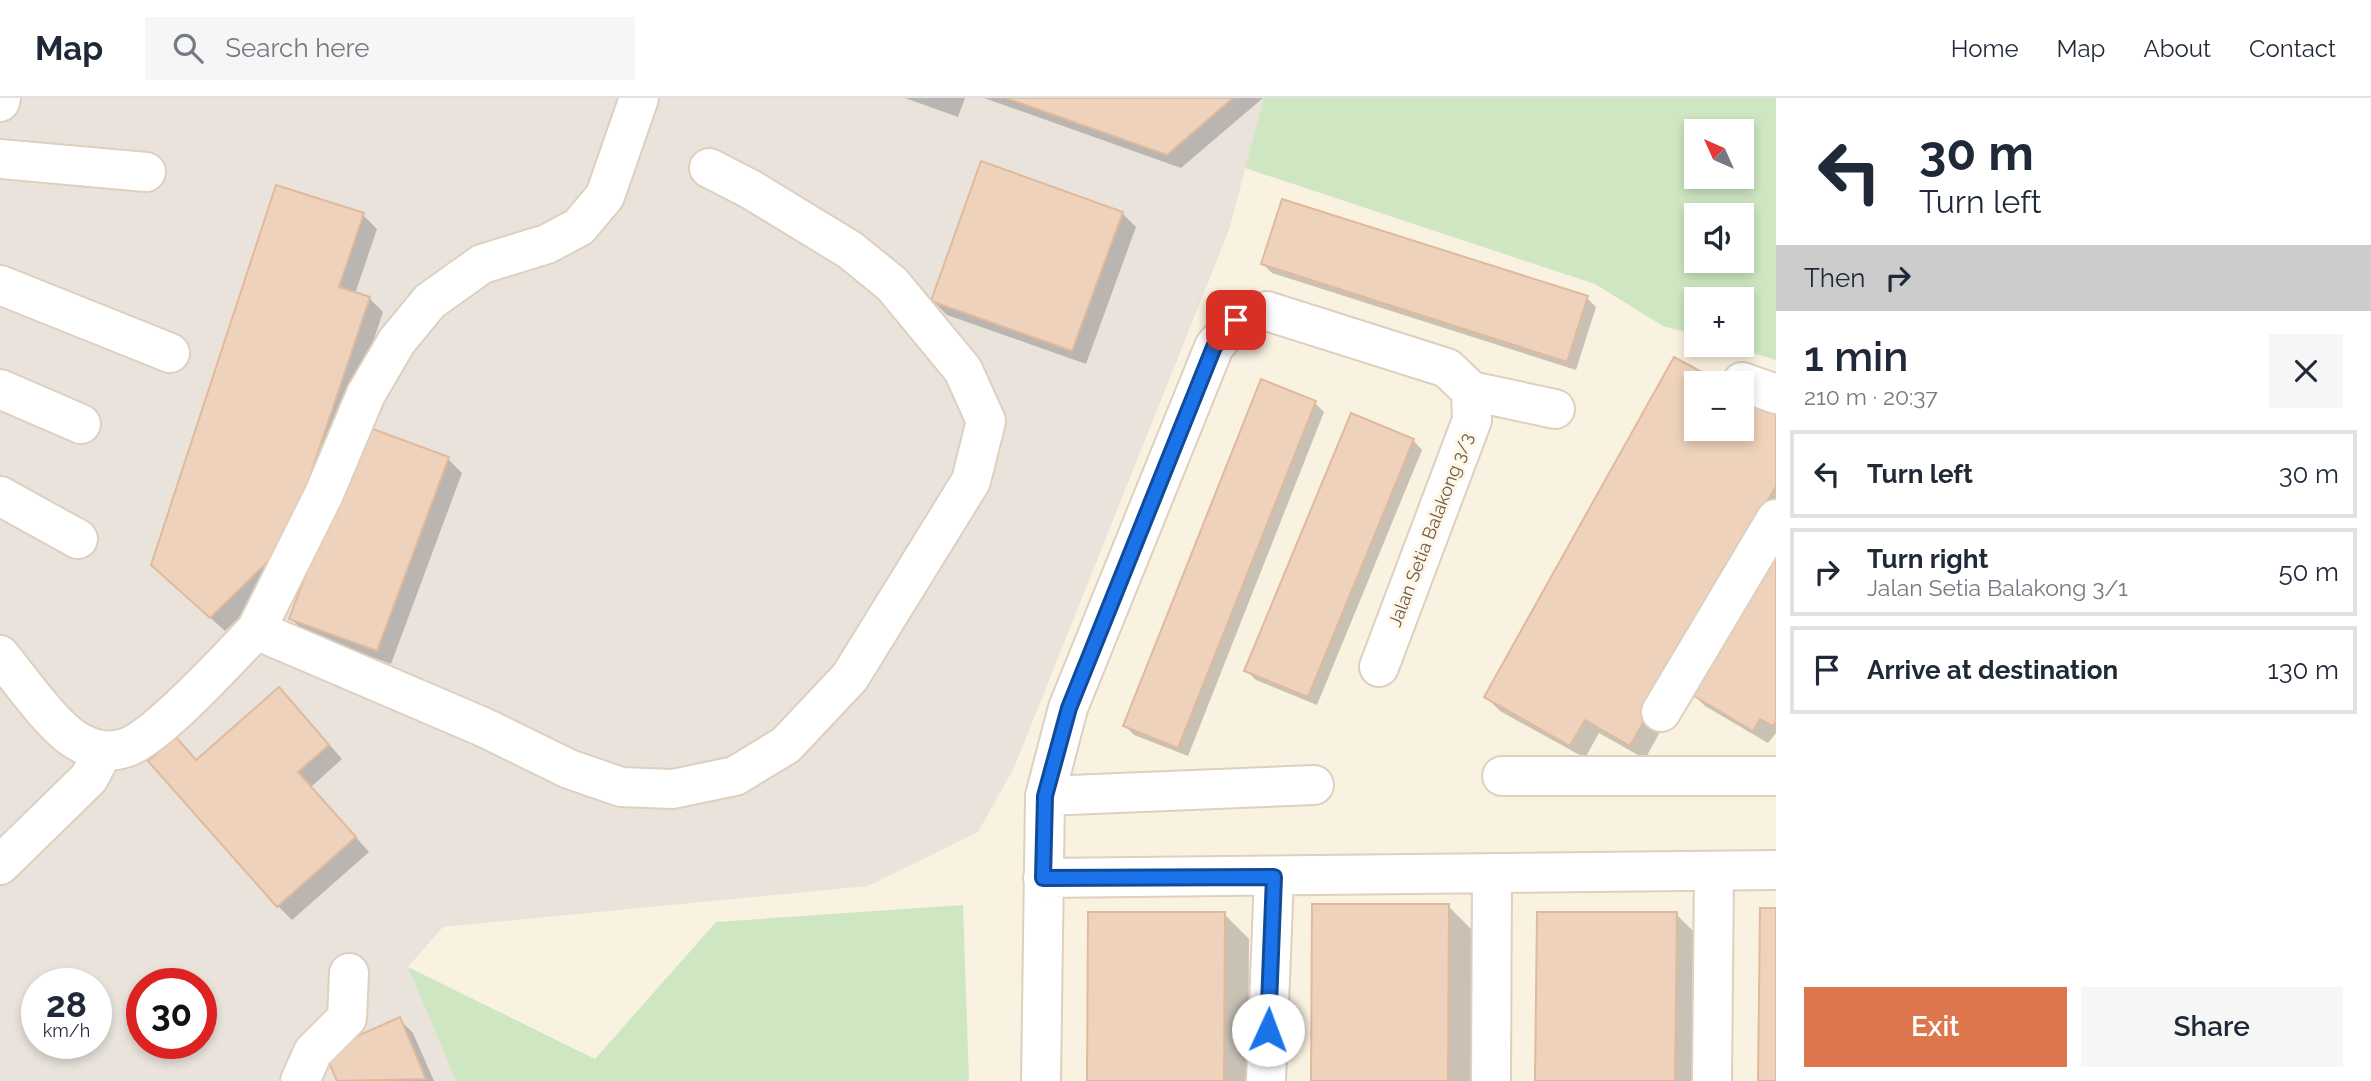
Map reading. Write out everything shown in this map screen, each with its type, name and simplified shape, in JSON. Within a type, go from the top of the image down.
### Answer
[{"type":"street","points":[[0,654],[44,708],[77,741],[103,751],[127,748],[169,718],[256,630],[318,505],[366,394],[397,341],[430,301],[482,264],[547,244],[579,228],[605,196],[639,98]]},
{"type":"street","points":[[0,159],[146,172]]},
{"type":"street","points":[[256,630],[483,727],[569,769],[621,787],[673,789],[735,776],[786,745],[850,677],[936,539],[971,481],[986,421],[962,370],[892,284],[850,250],[750,189],[709,169]]},
{"type":"street","points":[[0,285],[170,352]]},
{"type":"street","points":[[1041,1081],[1045,796],[1074,695],[1214,347],[1236,320],[1267,311],[1447,368],[1471,391],[1555,409]]},
{"type":"street","points":[[0,389],[81,424]]},
{"type":"street","name":"Jalan Setia Balakong 3/3","points":[[1379,667],[1472,420],[1471,391]]},
{"type":"street","points":[[0,496],[78,539]]},
{"type":"street","points":[[1661,712],[1776,519]]},
{"type":"street","points":[[0,865],[89,778],[103,751]]},
{"type":"street","points":[[1502,776],[1776,776]]},
{"type":"street","points":[[1045,796],[1314,785]]},
{"type":"street","points":[[1043,878],[1776,870]]},
{"type":"street","points":[[1712,1081],[1714,872]]},
{"type":"street","points":[[1491,1081],[1492,873]]},
{"type":"street","points":[[1266,1081],[1274,877]]},
{"type":"street","points":[[300,1081],[313,1052],[347,1018],[349,973]]},
{"type":"shaded area","points":[[0,98],[1264,98],[1229,230],[1014,768],[978,832],[868,886],[443,927],[408,967],[456,1081],[0,1081]]},
{"type":"green space","points":[[1264,98],[1776,98],[1776,360],[1754,353],[1754,287],[1684,287],[1684,332],[1663,326],[1595,284],[1245,168]]},
{"type":"green space","points":[[963,905],[969,1081],[456,1081],[408,967],[595,1059],[716,922]]},
{"type":"building","points":[[1006,98],[1233,98],[1167,155]]},
{"type":"building","points":[[981,161],[1123,212],[1072,351],[931,301]]},
{"type":"building","points":[[276,185],[364,213],[339,287],[370,297],[288,542],[210,618],[151,565]]},
{"type":"building","points":[[1282,199],[1588,296],[1567,362],[1261,264]]},
{"type":"building","points":[[1674,357],[1700,371],[1684,371],[1684,441],[1754,441],[1754,401],[1776,413],[1776,486],[1630,746],[1585,720],[1570,746],[1484,697]]},
{"type":"building","points":[[1261,379],[1316,401],[1178,748],[1123,726]]},
{"type":"building","points":[[1351,413],[1414,439],[1308,697],[1244,671]]},
{"type":"building","points":[[362,425],[449,457],[377,651],[289,619]]},
{"type":"building","points":[[1776,546],[1776,721],[1773,726],[1760,719],[1753,731],[1689,693]]},
{"type":"building","points":[[279,687],[329,745],[298,772],[356,837],[277,907],[148,761],[176,737],[196,760]]},
{"type":"building","points":[[1312,904],[1449,904],[1448,1081],[1311,1081]]},
{"type":"building","points":[[1760,908],[1776,908],[1776,1081],[1758,1081]]},
{"type":"building","points":[[1088,912],[1225,912],[1224,1081],[1087,1081]]},
{"type":"building","points":[[1537,912],[1677,912],[1675,1081],[1535,1081]]},
{"type":"building","points":[[400,1017],[426,1079],[337,1081],[324,1051]]},
{"type":"route","points":[[1236,320],[1214,347],[1069,708],[1045,796],[1043,878],[1274,877],[1268,1030]]}]
